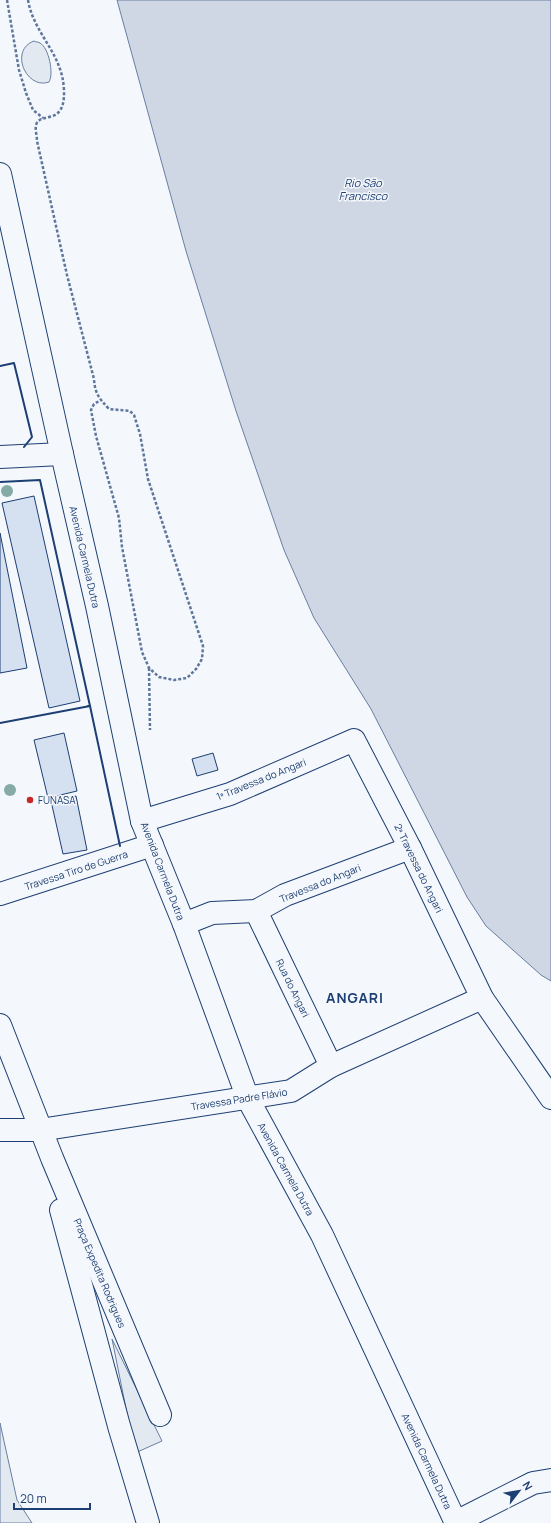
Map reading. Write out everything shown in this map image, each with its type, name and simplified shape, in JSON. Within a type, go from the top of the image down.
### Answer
[{"type":"street","name":"Avenida Carmela Dutra","points":[[0,174],[98,613],[142,821],[184,924],[248,1099],[322,1235],[456,1523]]},
{"type":"street","points":[[0,457],[62,454]]},
{"type":"street","name":"1ª Travessa do Angari","points":[[142,821],[230,794],[354,740]]},
{"type":"street","name":"2ª Travessa do Angari","points":[[354,740],[410,848],[482,998],[551,1098]]},
{"type":"street","name":"Travessa Tiro de Guerra","points":[[0,894],[152,845]]},
{"type":"street","name":"Travessa do Angari","points":[[184,924],[212,913],[256,911],[286,895],[410,848]]},
{"type":"street","name":"Rua do Angari","points":[[256,911],[331,1066]]},
{"type":"street","name":"Travessa Padre Flávio","points":[[0,1130],[40,1130],[248,1099],[291,1091],[331,1066],[482,998]]},
{"type":"street","points":[[0,1025],[40,1130],[119,1426],[148,1523]]},
{"type":"street","name":"Praça Expedita Rodrigues","points":[[40,1130],[160,1415]]},
{"type":"street","points":[[456,1523],[533,1483],[551,1480]]},
{"type":"path","points":[[7,0],[19,70],[26,93],[33,110],[43,118]]},
{"type":"path","points":[[28,0],[34,19],[55,56],[62,74],[63,106],[60,112],[55,116],[43,118],[38,122],[36,126],[37,140],[66,276],[94,379],[94,390],[109,409],[130,411],[134,415],[140,434],[148,479],[203,646],[202,659],[196,669],[186,678],[174,680],[159,677],[149,668]]},
{"type":"path","points":[[101,400],[94,404],[91,410],[96,436],[119,518],[122,547],[142,652],[149,668],[150,730]]},
{"type":"shaded area","points":[[34,41],[43,46],[48,55],[51,67],[49,82],[41,83],[33,80],[24,68],[22,60],[23,52],[27,46]]},
{"type":"shaded area","points":[[112,1339],[162,1441],[135,1453]]},
{"type":"shaded area","points":[[0,1423],[17,1500],[32,1523],[0,1523]]},
{"type":"water","name":"Rio São Francisco","points":[[117,0],[551,0],[551,981],[541,975],[486,926],[467,897],[371,709],[314,618],[284,550],[236,411],[186,251]]},
{"type":"building","points":[[34,496],[80,701],[49,708],[2,503]]},
{"type":"building","points":[[0,533],[27,668],[0,673]]},
{"type":"building","points":[[64,733],[77,791],[48,798],[34,740]]},
{"type":"building","points":[[213,753],[218,770],[197,776],[192,759]]},
{"type":"building","points":[[76,796],[87,850],[63,854],[51,801]]},
{"type":"wall","points":[[0,366],[14,363],[32,437],[24,447]]},
{"type":"wall","points":[[0,482],[40,480],[90,706],[88,706]]},
{"type":"wall","points":[[0,723],[90,706],[120,846]]},
{"type":"place","name":"FUNASA","points":[[30,800]]},
{"type":"district","name":"ANGARI","points":[[355,997]]}]
